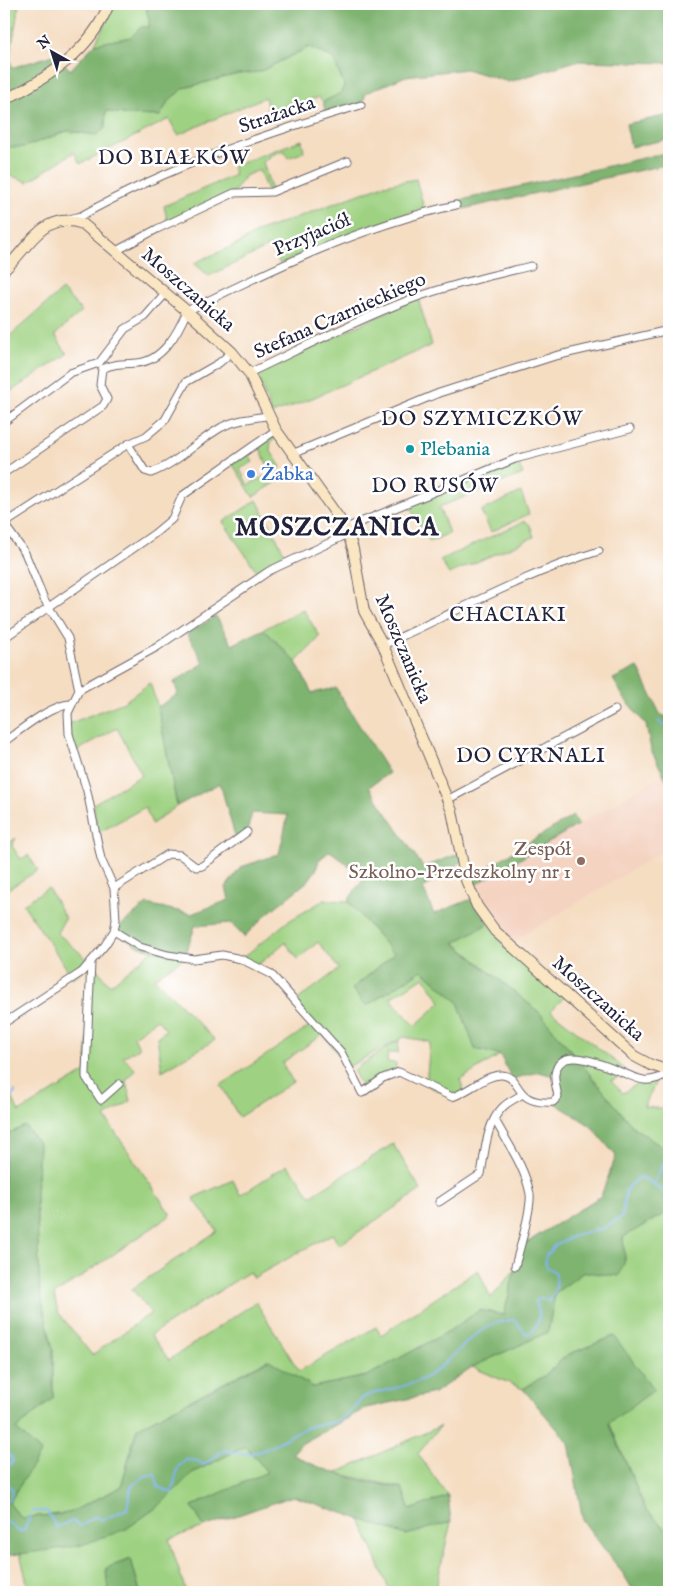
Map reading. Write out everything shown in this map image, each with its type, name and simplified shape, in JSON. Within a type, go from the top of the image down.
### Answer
[{"type":"street","points":[[4,100],[38,82],[68,61],[95,32],[108,4]]},
{"type":"street","name":"Strażacka","points":[[69,219],[80,216],[150,180],[260,138],[360,105]]},
{"type":"street","points":[[116,251],[157,229],[234,193],[272,192],[348,161]]},
{"type":"street","name":"Przyjaciół","points":[[187,311],[311,252],[416,214],[456,205]]},
{"type":"street","points":[[4,270],[19,256],[38,232],[56,221],[69,219]]},
{"type":"street","name":"Moszczanicka","points":[[69,219],[83,224],[187,311],[232,352],[249,373],[276,430],[347,531],[354,549],[364,611],[383,645],[452,811],[466,880],[477,906],[495,932],[634,1056],[669,1072]]},
{"type":"street","name":"Stefana Czarnieckiego","points":[[249,373],[346,327],[407,301],[488,275],[531,266]]},
{"type":"street","points":[[4,473],[103,406],[107,399],[100,385],[100,366],[125,329],[145,316],[166,293]]},
{"type":"street","points":[[4,422],[70,373],[116,363],[139,363],[153,358],[168,345],[181,327],[187,311]]},
{"type":"street","points":[[292,454],[438,393],[555,356],[669,330]]},
{"type":"street","points":[[79,690],[68,638],[49,606],[25,553],[4,524],[128,444],[146,436],[164,420],[186,382],[219,363],[232,352]]},
{"type":"street","points":[[128,444],[144,471],[151,473],[166,468],[223,427],[247,419],[268,416]]},
{"type":"street","points":[[4,1023],[82,972],[114,931],[116,920],[114,888],[102,859],[87,791],[69,734],[68,713],[79,690],[157,647],[270,571],[347,531],[515,458],[630,429]]},
{"type":"street","points":[[4,638],[154,534],[172,519],[182,496],[276,430]]},
{"type":"street","points":[[383,645],[516,584],[575,559],[599,552]]},
{"type":"street","points":[[4,742],[50,711],[62,705],[71,704]]},
{"type":"street","points":[[447,800],[616,710]]},
{"type":"street","points":[[114,888],[168,854],[180,854],[196,867],[202,866],[247,832]]},
{"type":"street","points":[[114,931],[140,947],[168,955],[194,959],[222,955],[241,959],[271,974],[341,1052],[362,1093],[383,1078],[399,1072],[452,1097],[465,1093],[487,1078],[502,1075],[515,1082],[522,1095],[533,1102],[553,1102],[558,1097],[554,1076],[558,1065],[564,1059],[586,1059],[643,1080],[657,1079],[669,1072]]},
{"type":"street","points":[[91,962],[86,1077],[101,1100],[119,1084]]},
{"type":"street","points":[[439,1202],[481,1174],[486,1142],[501,1108],[522,1095]]},
{"type":"street","points":[[495,1120],[520,1164],[530,1196],[521,1246],[514,1266]]},
{"type":"shaded area","name":"Zespół Szkolno-Przedszkolny nr 1","points":[[663,775],[669,785],[669,847],[509,944],[470,888]]},
{"type":"green space","points":[[4,4],[19,4],[10,58],[12,66],[4,70]]},
{"type":"green space","points":[[114,4],[147,4],[149,27],[141,28],[131,37],[95,44]]},
{"type":"green space","points":[[147,4],[669,4],[669,63],[576,61],[509,82],[466,69],[406,76],[366,93],[363,103],[326,115],[323,102],[341,93],[344,85],[333,58],[309,47],[259,72],[238,74],[184,88],[169,100],[160,116],[129,115],[106,111],[105,128],[97,135],[67,131],[24,147],[9,147],[4,142],[4,70],[57,54],[70,70],[95,44],[131,37],[141,27],[149,27]]},
{"type":"green space","points":[[309,47],[333,58],[344,85],[341,93],[323,102],[319,97],[268,113],[265,97],[178,135],[169,119],[80,164],[74,152],[28,182],[4,173],[4,142],[24,147],[67,131],[80,133],[106,111],[129,115],[160,116],[169,100],[184,88],[238,74],[259,72]]},
{"type":"green space","points":[[669,115],[669,139],[631,147],[626,124]]},
{"type":"green space","points":[[302,140],[304,152],[288,158],[284,150],[272,155],[263,162],[271,189],[267,191],[259,170],[245,176],[235,191],[168,224],[164,206],[235,175],[232,166]]},
{"type":"green space","points":[[669,152],[669,164],[463,209],[457,201]]},
{"type":"green space","points":[[416,179],[424,208],[348,235],[280,264],[270,246],[209,276],[194,263],[240,243],[257,232],[384,185]]},
{"type":"green space","points":[[62,290],[82,311],[55,335],[67,354],[4,396],[4,341]]},
{"type":"green space","points":[[418,298],[432,345],[272,414],[256,373]]},
{"type":"green space","points":[[275,436],[276,438],[271,442],[270,450],[281,467],[277,470],[283,478],[253,497],[232,463],[248,453],[253,462],[240,469],[248,485],[271,473],[259,446],[270,437]]},
{"type":"green space","points":[[517,459],[523,474],[439,507],[449,533],[430,542],[407,503]]},
{"type":"green space","points":[[521,492],[529,514],[491,532],[481,511]]},
{"type":"green space","points":[[257,500],[287,558],[258,573],[223,522]]},
{"type":"green space","points":[[525,521],[530,525],[534,537],[449,574],[440,560]]},
{"type":"green space","points":[[303,609],[320,637],[296,662],[264,629]]},
{"type":"green space","points":[[216,616],[232,645],[264,629],[296,662],[312,693],[336,688],[389,773],[369,787],[423,867],[461,853],[463,861],[423,888],[434,914],[474,898],[489,923],[454,943],[540,1013],[632,1126],[669,1152],[669,1211],[623,1237],[625,1260],[619,1276],[584,1272],[555,1293],[548,1332],[472,1367],[434,1393],[366,1408],[301,1444],[292,1454],[331,1472],[402,1488],[410,1510],[448,1496],[451,1522],[406,1535],[293,1496],[204,1527],[192,1506],[267,1472],[246,1446],[192,1473],[160,1505],[126,1529],[79,1546],[4,1556],[4,1136],[25,1126],[39,1144],[36,1195],[40,1292],[53,1350],[53,1398],[16,1429],[41,1452],[9,1503],[21,1518],[69,1513],[121,1487],[137,1428],[269,1360],[313,1387],[367,1376],[449,1331],[480,1310],[504,1315],[521,1246],[601,1196],[616,1156],[591,1126],[553,1102],[558,1097],[554,1076],[539,1072],[512,1079],[500,1055],[475,1049],[458,1002],[422,970],[366,1006],[352,989],[394,954],[348,901],[364,877],[330,851],[319,860],[316,870],[308,881],[268,913],[244,937],[231,923],[195,926],[185,957],[140,947],[114,931],[147,904],[191,914],[229,900],[226,887],[241,867],[279,854],[288,815],[252,813],[247,832],[236,840],[220,783],[177,806],[158,707],[178,694],[174,682],[204,663],[187,634]]},
{"type":"green space","points":[[638,667],[660,714],[669,718],[669,785],[651,750],[646,725],[624,698],[613,679]]},
{"type":"green space","points":[[150,683],[158,707],[177,806],[152,824],[145,807],[98,833],[93,804],[142,775],[117,728],[75,752],[68,724],[124,702]]},
{"type":"green space","points":[[573,816],[578,825],[470,888],[466,880]]},
{"type":"green space","points":[[16,838],[12,846],[21,859],[28,855],[38,870],[4,892],[4,846]]},
{"type":"green space","points":[[48,888],[65,918],[57,933],[91,962],[110,985],[153,950],[185,957],[154,978],[215,1040],[162,1071],[157,1037],[166,1030],[157,1019],[134,1036],[139,1048],[123,1057],[135,1069],[126,1081],[131,1101],[105,1117],[171,1215],[54,1295],[58,1312],[92,1355],[151,1313],[132,1289],[217,1231],[193,1198],[233,1180],[240,1195],[287,1165],[298,1177],[310,1196],[393,1144],[421,1190],[339,1245],[332,1234],[253,1278],[249,1272],[151,1335],[169,1360],[256,1302],[299,1371],[376,1327],[381,1335],[478,1270],[491,1298],[515,1269],[504,1315],[480,1310],[449,1331],[367,1376],[313,1387],[268,1360],[137,1428],[121,1487],[69,1513],[21,1518],[9,1503],[40,1452],[16,1429],[53,1398],[53,1350],[40,1292],[36,1195],[39,1144],[25,1126],[4,1136],[4,1079],[19,1112],[86,1072],[91,963],[73,978],[23,904]]},
{"type":"green space","points":[[324,900],[348,901],[394,954],[352,989],[366,1006],[422,970],[458,1002],[475,1049],[500,1055],[460,1080],[465,1093],[452,1097],[426,1085],[430,1042],[404,1037],[348,1067],[323,1034],[282,1063],[293,1082],[239,1117],[221,1085],[313,1024],[296,1001],[339,969],[318,942],[298,959],[285,942],[257,966],[241,959],[287,922]],"holes":[[[424,977],[441,1002],[415,1026],[390,998]]]},
{"type":"green space","points":[[489,923],[567,994],[551,1011],[626,1070],[625,1074],[611,1081],[623,1093],[643,1080],[657,1079],[644,1107],[669,1109],[669,1152],[632,1126],[540,1013],[454,942]]},
{"type":"green space","points":[[399,1040],[398,1053],[388,1053],[387,1062],[396,1063],[395,1071],[363,1089],[353,1070]]},
{"type":"green space","points":[[669,1211],[669,1533],[645,1508],[609,1422],[614,1336],[567,1355],[544,1376],[523,1389],[472,1367],[548,1332],[555,1293],[583,1272],[625,1260],[623,1237]]},
{"type":"green space","points":[[614,1336],[654,1390],[609,1423],[645,1508],[669,1533],[669,1592],[634,1592],[624,1575],[583,1521],[569,1443],[523,1389],[544,1376],[567,1355]]},
{"type":"green space","points":[[440,1426],[418,1454],[448,1496],[410,1510],[402,1488],[337,1473]]},
{"type":"green space","points":[[246,1446],[267,1472],[192,1506],[204,1527],[169,1539],[186,1592],[140,1592],[131,1559],[106,1568],[108,1592],[29,1592],[20,1553],[126,1529],[160,1505],[192,1473]]},
{"type":"green space","points":[[360,1519],[406,1535],[451,1522],[435,1592],[390,1592]]},
{"type":"green space","points":[[131,1559],[140,1592],[108,1592],[106,1568]]},
{"type":"waterway","points":[[658,721],[669,729]]},
{"type":"waterway","points":[[4,1102],[14,1095],[15,1091]]},
{"type":"waterway","points":[[654,1184],[664,1163],[669,1164]]},
{"type":"waterway","points":[[4,1519],[18,1531],[24,1531],[32,1511],[47,1511],[56,1527],[73,1521],[80,1526],[96,1516],[102,1520],[127,1509],[131,1487],[145,1476],[155,1474],[158,1487],[172,1493],[178,1467],[186,1460],[198,1461],[204,1465],[224,1450],[249,1454],[259,1452],[308,1427],[338,1421],[347,1415],[366,1396],[413,1383],[428,1376],[468,1341],[489,1326],[515,1320],[526,1334],[532,1332],[539,1317],[535,1302],[541,1298],[549,1301],[557,1284],[555,1272],[547,1267],[545,1262],[546,1256],[555,1245],[578,1234],[602,1229],[622,1217],[626,1189],[639,1177],[669,1193]]},
{"type":"waterway","points":[[4,1458],[10,1455],[13,1461],[4,1471]]},
{"type":"waterway","points":[[4,1481],[13,1490],[10,1499],[4,1503]]},
{"type":"place","name":"Plebania","points":[[410,449]]},
{"type":"place","name":"Żabka","points":[[251,474]]},
{"type":"place","name":"Zespół Szkolno-Przedszkolny nr 1","points":[[581,861]]},
{"type":"district","name":"DO BIAŁKÓW","points":[[174,158]]},
{"type":"district","name":"DO SZYMICZKÓW","points":[[482,419]]},
{"type":"district","name":"DO RUSÓW","points":[[435,486]]},
{"type":"district","name":"MOSZCZANICA","points":[[337,528]]},
{"type":"district","name":"CHACIAKI","points":[[508,615]]},
{"type":"district","name":"DO CYRNALI","points":[[531,756]]}]
